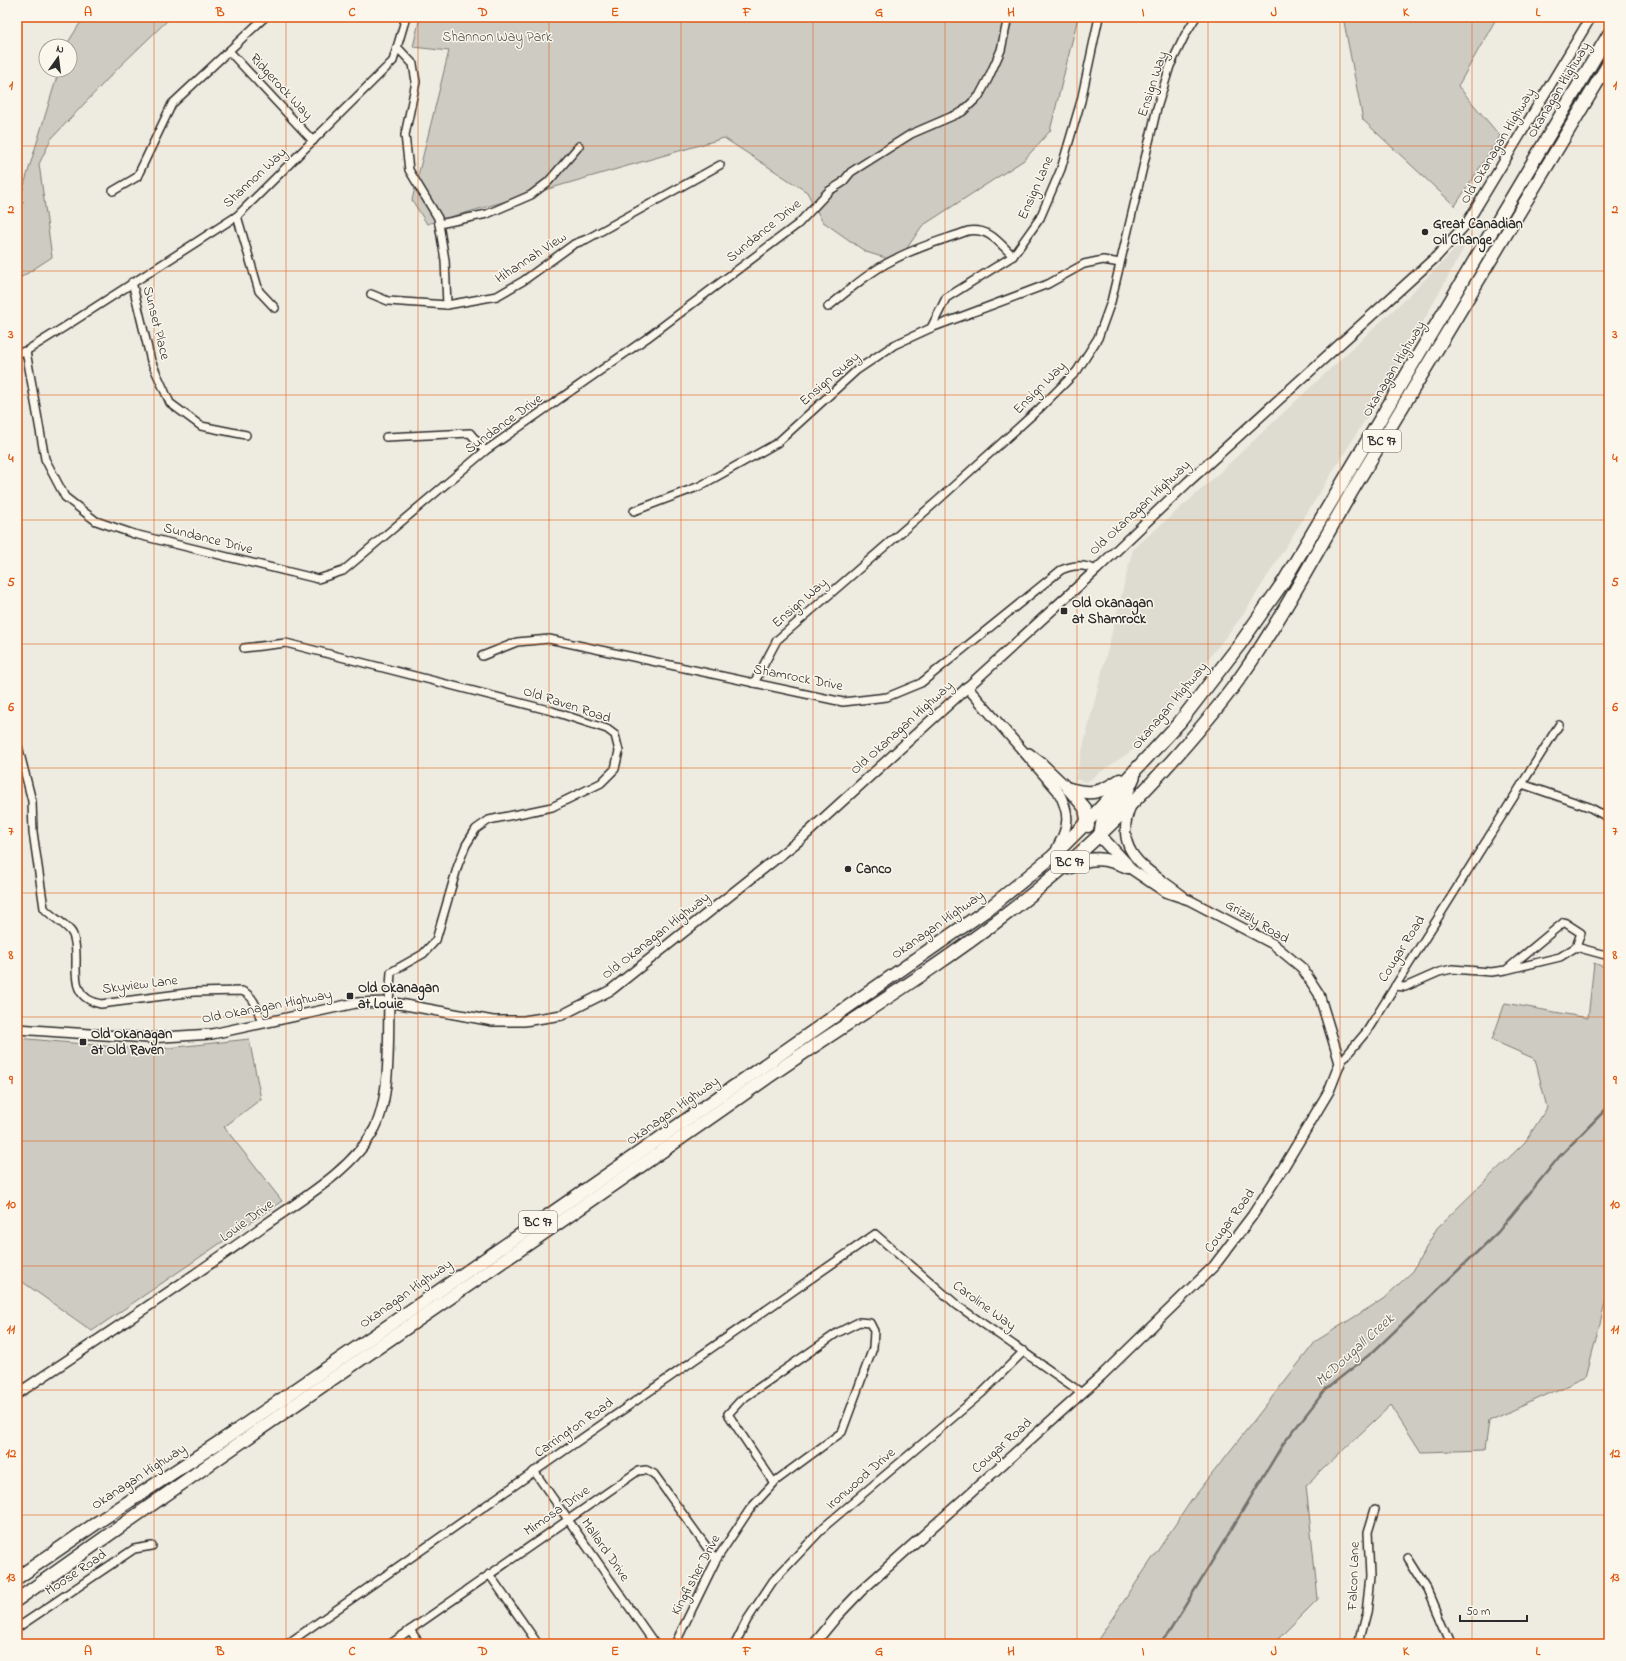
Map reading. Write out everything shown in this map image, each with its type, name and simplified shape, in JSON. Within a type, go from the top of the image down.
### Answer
[{"type":"highway","name":"Okanagan Highway","points":[[17,1578],[43,1559],[230,1435],[633,1157],[988,909],[1052,858],[1184,717],[1240,644],[1284,581],[1609,34]]},
{"type":"highway","name":"Okanagan Highway","points":[[17,1600],[443,1302],[998,920],[1040,888],[1100,836],[1177,755],[1220,704],[1245,670],[1296,589],[1340,512],[1609,63]]},
{"type":"highway","points":[[1069,789],[1092,794],[1107,789],[1136,770]]},
{"type":"highway","points":[[1128,867],[1100,836],[1103,819],[1125,797],[1136,770]]},
{"type":"highway","points":[[1040,888],[1056,861],[1083,837],[1088,830],[1088,821],[1085,808],[1069,789]]},
{"type":"highway","points":[[1040,888],[1078,862],[1089,859],[1100,858],[1128,867]]},
{"type":"highway","points":[[17,1588],[43,1559]]},
{"type":"street","points":[[113,191],[137,177],[172,104],[265,17]]},
{"type":"street","name":"Shannon Way","points":[[17,353],[26,351],[237,216],[393,62],[406,17]]},
{"type":"street","name":"Sundance Drive","points":[[26,351],[45,460],[65,498],[96,521],[134,534],[318,579],[343,571],[486,451],[647,338],[798,224],[829,191],[842,183],[851,172],[911,134],[962,112],[979,96],[988,79],[1001,50],[1008,17]]},
{"type":"street","name":"Ensign Lane","points":[[931,328],[946,298],[1013,256],[1040,218],[1061,169],[1081,101],[1099,17]]},
{"type":"street","name":"Ensign Way","points":[[754,683],[777,640],[936,502],[1040,408],[1077,371],[1098,338],[1111,302],[1157,108],[1170,66],[1185,35],[1196,17]]},
{"type":"street","name":"Old Okanagan Highway","points":[[17,1029],[148,1038],[212,1034],[356,1003],[389,1002],[408,1004],[493,1021],[524,1021],[562,1015],[611,990],[802,838],[1096,570],[1188,482],[1437,256],[1468,223],[1592,17]]},
{"type":"street","points":[[397,47],[413,64],[416,82],[405,135],[409,170],[438,218],[445,260],[448,305]]},
{"type":"street","name":"Ridgerock Way","points":[[229,51],[313,141]]},
{"type":"street","points":[[439,224],[487,214],[531,195],[548,182],[579,146]]},
{"type":"street","name":"Hihannah View","points":[[371,294],[388,301],[448,305],[497,296],[523,281],[574,244],[587,239],[720,165]]},
{"type":"street","points":[[237,216],[259,291],[276,308]]},
{"type":"street","points":[[828,307],[874,271],[893,260],[913,250],[968,231],[977,230],[988,232],[1013,256]]},
{"type":"street","name":"Ensign Quay","points":[[634,511],[700,486],[777,443],[857,370],[894,345],[931,328],[1048,284],[1084,264],[1103,260],[1120,262]]},
{"type":"street","name":"Sunset Place","points":[[132,282],[151,361],[170,403],[201,426],[246,435]]},
{"type":"street","points":[[386,437],[470,433],[486,451]]},
{"type":"street","name":"Shamrock Drive","points":[[482,656],[517,642],[549,639],[843,702],[887,697],[921,683],[1061,570],[1076,565],[1088,566],[1096,570]]},
{"type":"street","name":"Old Raven Road","points":[[244,648],[286,643],[552,711],[607,729],[615,735],[619,751],[615,769],[601,783],[552,807],[489,820],[476,829],[466,845],[436,940],[424,954],[391,972],[389,1002]]},
{"type":"street","points":[[967,687],[1058,791],[1065,805],[1068,816],[1064,836],[1052,858]]},
{"type":"street","name":"Cougar Road","points":[[814,1644],[838,1615],[862,1591],[1082,1393],[1214,1266],[1252,1216],[1283,1168],[1329,1091],[1340,1063],[1367,1031],[1559,725]]},
{"type":"street","name":"Skyview Lane","points":[[17,742],[32,801],[33,832],[44,908],[73,933],[77,950],[75,976],[78,988],[84,997],[92,1002],[101,1004],[194,992],[242,991],[249,994],[254,1000],[262,1023]]},
{"type":"street","points":[[1020,746],[1041,762],[1069,789]]},
{"type":"street","points":[[1522,784],[1589,807],[1609,818]]},
{"type":"street","name":"Grizzly Road","points":[[1132,803],[1127,815],[1124,834],[1126,843],[1137,861],[1189,900]]},
{"type":"street","name":"Grizzly Road","points":[[1128,867],[1165,892],[1189,900],[1273,944],[1302,968],[1319,994],[1340,1063]]},
{"type":"street","points":[[1395,986],[1405,987],[1439,972],[1452,969],[1491,972],[1506,970],[1560,957],[1576,947],[1581,934],[1564,922],[1506,970]]},
{"type":"street","points":[[1576,947],[1609,956]]},
{"type":"street","name":"Louie Drive","points":[[17,1394],[202,1271],[328,1180],[363,1147],[375,1127],[385,1096],[389,1002]]},
{"type":"street","name":"Caroline Way","points":[[875,1234],[958,1306],[1082,1393]]},
{"type":"street","name":"Carrington Road","points":[[287,1644],[875,1234]]},
{"type":"street","name":"Kingfisher Drive","points":[[675,1644],[716,1560],[750,1509],[774,1483],[728,1414],[741,1400],[837,1333],[859,1322],[870,1323],[874,1331],[873,1348],[842,1432],[774,1482]]},
{"type":"street","name":"Ironwood Drive","points":[[735,1644],[747,1620],[773,1581],[825,1526],[982,1393],[1024,1351]]},
{"type":"street","name":"Mimosa Drive","points":[[390,1644],[638,1471],[646,1470],[654,1474],[716,1560]]},
{"type":"street","name":"Mallard Drive","points":[[534,1472],[655,1644]]},
{"type":"street","name":"Falcon Lane","points":[[1358,1644],[1366,1613],[1370,1577],[1368,1532],[1375,1509]]},
{"type":"street","name":"Moose Road","points":[[17,1628],[134,1549],[152,1546]]},
{"type":"street","points":[[1408,1558],[1428,1590],[1451,1644]]},
{"type":"street","points":[[489,1574],[538,1644]]},
{"type":"street","points":[[410,1630],[420,1644]]},
{"type":"shaded area","points":[[1472,233],[1397,369],[1243,615],[1140,745],[1086,782],[1075,779],[1133,549],[1202,489],[1405,299]]},
{"type":"green space","points":[[84,17],[171,17],[117,69],[51,139],[39,164],[52,257],[17,280],[17,206],[24,202],[20,198],[57,78],[78,78],[78,38],[71,38]]},
{"type":"green space","name":"Shannon Way Park","points":[[420,17],[1078,17],[1050,131],[1024,160],[922,226],[901,257],[892,260],[866,252],[822,221],[807,192],[724,138],[427,224],[412,200],[449,51],[413,47]]},
{"type":"green space","points":[[1343,17],[1497,17],[1458,86],[1500,136],[1455,206],[1363,120]]},
{"type":"green space","points":[[1594,963],[1609,969],[1609,1300],[1606,1300],[1586,1377],[1489,1421],[1485,1450],[1421,1452],[1391,1405],[1306,1485],[1318,1599],[1273,1644],[1095,1644],[1191,1501],[1316,1341],[1383,1299],[1413,1271],[1437,1228],[1525,1142],[1547,1108],[1535,1059],[1492,1040],[1505,1003],[1588,1018]]},
{"type":"green space","points":[[17,1038],[150,1050],[249,1039],[261,1099],[224,1127],[282,1201],[92,1331],[17,1278]]},
{"type":"waterway","name":"McDougall Creek","points":[[1159,1644],[1168,1634],[1283,1444],[1326,1389],[1374,1351],[1498,1232],[1559,1157],[1609,1106]]},
{"type":"place","name":"Great Canadian Oil Change","points":[[1425,232]]},
{"type":"place","name":"Old Okanagan at Shamrock","points":[[1064,611]]},
{"type":"place","name":"Canco","points":[[848,869]]},
{"type":"place","name":"Old Okanagan at Louie","points":[[350,996]]},
{"type":"place","name":"Old Okanagan at Old Raven","points":[[83,1042]]}]
